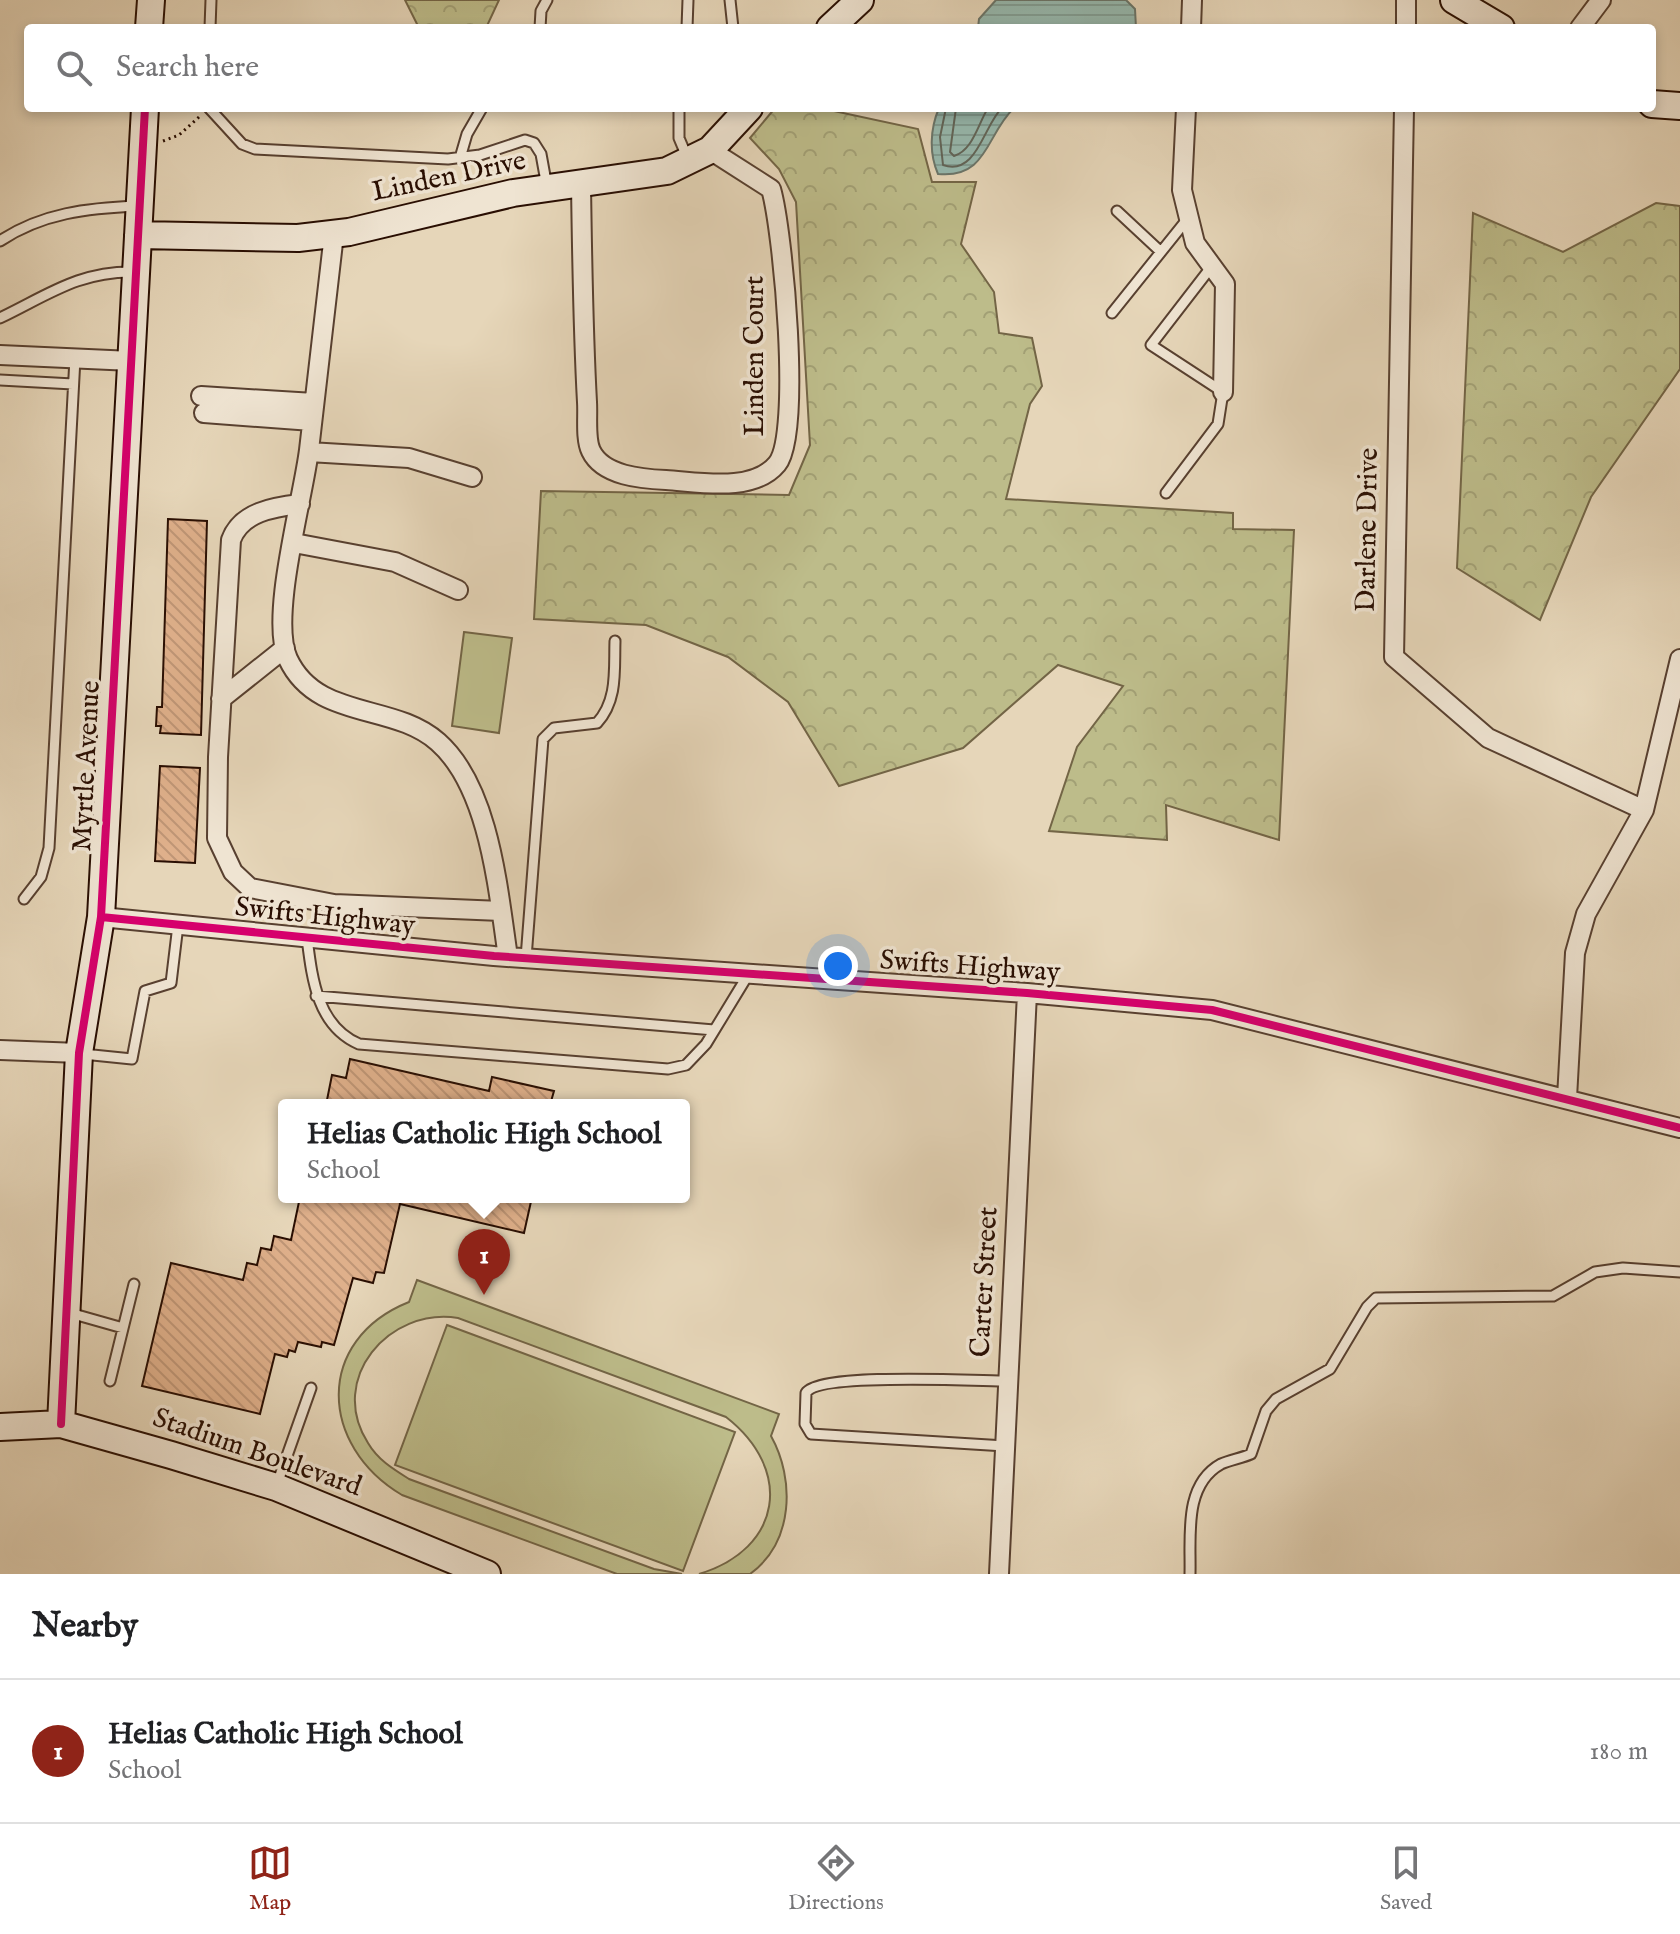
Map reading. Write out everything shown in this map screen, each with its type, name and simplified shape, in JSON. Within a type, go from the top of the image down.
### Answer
[{"type":"street","points":[[149,24],[151,0]]},
{"type":"street","points":[[834,24],[860,0]]},
{"type":"street","points":[[1191,24],[1192,0]]},
{"type":"street","points":[[1406,0],[1406,24]]},
{"type":"street","points":[[1454,0],[1494,24]]},
{"type":"street","points":[[1583,24],[1601,0]]},
{"type":"street","points":[[1656,104],[1680,106]]},
{"type":"street","name":"Myrtle Avenue","points":[[61,1424],[79,1053],[101,917],[145,112]]},
{"type":"street","points":[[1186,112],[1182,190],[1195,243],[1225,284],[1223,392]]},
{"type":"street","name":"Darlene Drive","points":[[1404,112],[1394,657],[1488,738],[1644,810]]},
{"type":"street","name":"Linden Drive","points":[[138,235],[298,238],[334,234],[547,188],[667,171],[699,155],[740,113]]},
{"type":"street","name":"Linden Court","points":[[581,184],[582,318],[590,450],[606,468],[645,479],[723,483],[756,479],[776,464],[786,445],[788,332],[780,218],[771,189],[699,155]]},
{"type":"street","points":[[334,234],[309,452],[282,613],[285,648],[289,662],[311,689],[338,705],[403,723],[437,740],[461,769],[484,831],[501,911],[517,957]]},
{"type":"street","points":[[0,355],[132,361]]},
{"type":"street","points":[[203,404],[313,412]]},
{"type":"street","points":[[309,452],[409,458],[472,477]]},
{"type":"street","points":[[300,504],[278,507],[248,518],[236,527],[231,540],[221,699],[217,838],[233,872],[250,888],[334,904],[501,911]]},
{"type":"street","points":[[294,543],[395,562],[458,590]]},
{"type":"street","points":[[221,699],[285,648]]},
{"type":"street","points":[[1567,1098],[1575,953],[1586,914],[1644,810],[1680,659]]},
{"type":"street","name":"Swifts Highway","points":[[101,917],[517,957],[1027,993],[1212,1010],[1680,1128]]},
{"type":"street","name":"Carter Street","points":[[999,1574],[1027,993]]},
{"type":"street","points":[[0,1050],[79,1053]]},
{"type":"street","name":"Stadium Boulevard","points":[[0,1427],[61,1424],[276,1487],[487,1574]]},
{"type":"lane","points":[[210,24],[211,0]]},
{"type":"lane","points":[[540,24],[541,11],[547,0]]},
{"type":"lane","points":[[687,24],[688,0]]},
{"type":"lane","points":[[730,0],[733,24]]},
{"type":"lane","points":[[213,112],[242,144],[255,149],[460,158],[525,140],[534,143],[541,154],[547,188]]},
{"type":"lane","points":[[460,158],[467,134],[480,112]]},
{"type":"lane","points":[[679,112],[679,138],[699,155]]},
{"type":"lane","points":[[0,241],[39,220],[75,210],[140,206]]},
{"type":"lane","points":[[1117,211],[1161,252]]},
{"type":"lane","points":[[1112,313],[1189,217]]},
{"type":"lane","points":[[1166,493],[1218,424],[1223,392],[1151,345],[1212,266]]},
{"type":"lane","points":[[0,318],[77,278],[111,271],[137,272]]},
{"type":"lane","points":[[24,899],[41,877],[49,848],[75,358]]},
{"type":"lane","points":[[0,380],[73,384]]},
{"type":"lane","points":[[517,957],[543,739],[554,728],[597,723],[608,711],[613,693],[615,641]]},
{"type":"lane","points":[[79,1053],[132,1059],[145,991],[171,983],[178,925]]},
{"type":"lane","points":[[307,938],[316,996],[343,1037],[359,1044],[668,1069],[686,1065],[714,1030],[748,973]]},
{"type":"lane","points":[[316,996],[714,1030]]},
{"type":"lane","points":[[1190,1574],[1192,1513],[1196,1492],[1208,1474],[1224,1463],[1251,1454],[1266,1411],[1276,1399],[1330,1369],[1367,1307],[1376,1298],[1553,1296],[1595,1272],[1623,1268],[1680,1272]]},
{"type":"lane","points":[[110,1381],[134,1284]]},
{"type":"lane","points":[[67,1312],[123,1328]]},
{"type":"lane","points":[[1005,1446],[811,1434],[805,1424],[805,1401],[809,1388],[820,1384],[883,1380],[1008,1381]]},
{"type":"lane","points":[[276,1487],[311,1388]]},
{"type":"path","points":[[143,143],[168,140],[179,135],[205,112]]},
{"type":"green space","points":[[405,0],[499,0],[488,24],[417,24]]},
{"type":"green space","points":[[772,112],[839,112],[918,129],[932,182],[976,182],[961,244],[994,292],[999,333],[1032,338],[1042,386],[1030,404],[1006,499],[1233,513],[1233,529],[1294,530],[1279,840],[1166,805],[1167,840],[1049,831],[1077,747],[1123,686],[1058,665],[963,748],[839,786],[788,702],[728,657],[646,625],[534,619],[541,491],[789,495],[810,445],[796,202],[779,169],[750,138]]},
{"type":"green space","points":[[1656,203],[1680,206],[1680,369],[1591,497],[1540,620],[1457,568],[1473,213],[1563,252]]},
{"type":"green space","points":[[464,632],[512,638],[499,733],[452,726]]},
{"type":"green space","points":[[417,1280],[779,1414],[771,1436],[784,1471],[786,1509],[782,1528],[765,1561],[750,1574],[699,1574],[727,1562],[748,1546],[762,1527],[769,1506],[769,1483],[762,1460],[748,1438],[726,1417],[458,1318],[433,1318],[409,1324],[388,1336],[372,1352],[360,1372],[355,1395],[357,1419],[376,1454],[409,1479],[654,1569],[682,1574],[617,1574],[402,1495],[375,1474],[355,1450],[343,1422],[339,1394],[343,1367],[356,1341],[378,1319],[409,1302]]},
{"type":"green space","points":[[447,1325],[735,1432],[683,1571],[395,1465]]},
{"type":"water","points":[[996,0],[1126,0],[1135,9],[1136,24],[978,24],[979,19]]},
{"type":"water","points":[[938,112],[1011,112],[977,162],[954,174],[938,174],[933,158],[934,124]]},
{"type":"building","points":[[168,519],[207,521],[201,735],[160,733],[161,726],[156,726],[157,707],[162,707]]},
{"type":"building","points":[[160,766],[200,768],[195,863],[155,861]]},
{"type":"building","points":[[350,1059],[489,1091],[492,1077],[554,1091],[552,1099],[327,1099],[332,1075],[346,1078]]},
{"type":"building","points":[[299,1203],[531,1203],[524,1233],[400,1204],[384,1273],[376,1272],[373,1283],[353,1278],[334,1345],[322,1342],[321,1347],[298,1342],[295,1352],[289,1350],[287,1357],[275,1354],[260,1414],[142,1386],[171,1263],[243,1280],[247,1263],[257,1265],[261,1248],[271,1250],[274,1236],[291,1240]]},
{"type":"cycle path","points":[[61,1424],[79,1053],[101,917],[145,112]]},
{"type":"cycle path","points":[[101,917],[494,956],[1027,993],[1212,1010],[1680,1128]]},
{"type":"place","name":"Helias Catholic High School","points":[[484,1295]]}]
